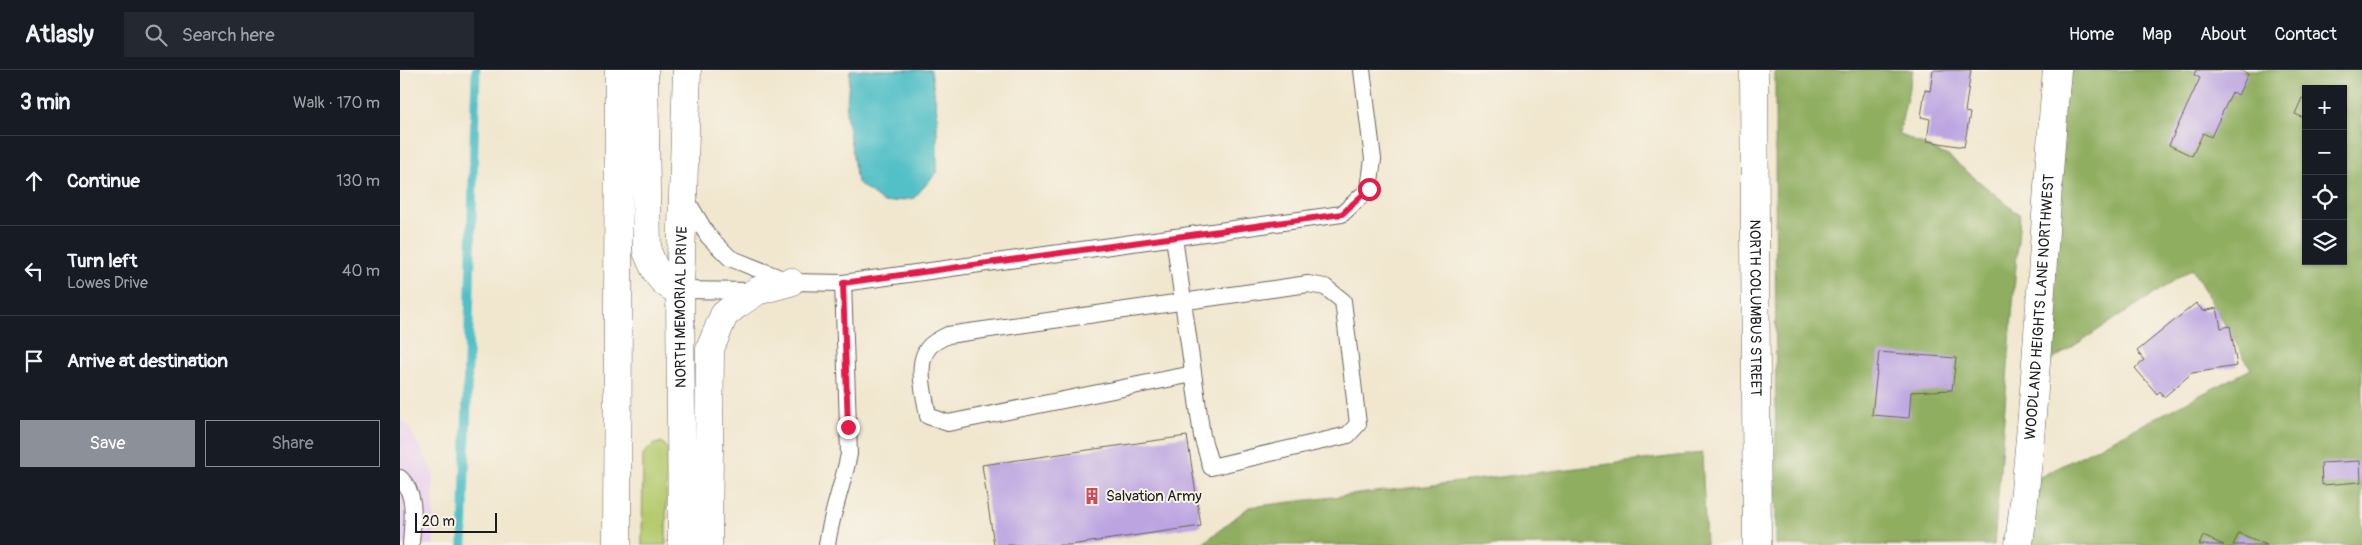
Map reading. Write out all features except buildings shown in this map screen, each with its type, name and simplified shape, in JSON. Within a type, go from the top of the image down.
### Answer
[{"type":"main road","points":[[617,545],[619,70]]},
{"type":"main road","points":[[644,70],[647,251],[656,272],[668,286],[680,290]]},
{"type":"main road","name":"NORTH MEMORIAL DRIVE","points":[[682,545],[680,290],[687,70]]},
{"type":"main road","name":"NORTH COLUMBUS STREET","points":[[1754,70],[1757,545]]},
{"type":"main road","name":"WOODLAND HEIGHTS LANE NORTHWEST","points":[[2019,545],[2028,462],[2046,196],[2058,70]]},
{"type":"main road","points":[[708,545],[710,349],[724,315],[757,291],[790,282]]},
{"type":"lane","points":[[683,195],[708,236],[730,258],[790,282],[843,283],[1342,214],[1369,189],[1373,159],[1362,70]]},
{"type":"lane","points":[[1174,237],[1183,302],[1193,374],[1202,436],[1211,467],[1348,435],[1358,424],[1343,301],[1325,287],[1308,284],[1183,302],[948,335],[930,346],[922,363],[924,395],[928,416],[948,423],[1193,374]]},
{"type":"lane","points":[[827,545],[830,522],[844,481],[849,454],[843,283]]},
{"type":"lane","points":[[680,290],[757,291]]},
{"type":"lane","points":[[400,478],[405,482],[413,502],[411,545]]},
{"type":"shaded area","points":[[400,420],[408,425],[433,473],[434,545],[400,545]]},
{"type":"green space","points":[[1775,70],[1913,70],[1899,134],[1948,156],[2020,215],[1994,545],[1776,545]]},
{"type":"green space","points":[[2066,70],[2362,70],[2362,545],[2028,545],[2036,479],[2251,369],[2192,269],[2046,364]]},
{"type":"green space","points":[[662,442],[667,448],[666,545],[642,545],[643,454],[652,445]]},
{"type":"green space","points":[[1702,453],[1706,545],[1201,545],[1249,507]]},
{"type":"water","points":[[850,70],[931,70],[937,112],[937,172],[914,198],[884,203],[857,182],[846,113]]},
{"type":"waterway","points":[[463,545],[476,70]]},
{"type":"place","name":"Salvation Army","points":[[1092,496]]},
{"type":"route","points":[[848,427],[843,283],[966,264],[1321,218],[1342,214],[1369,189]]}]
